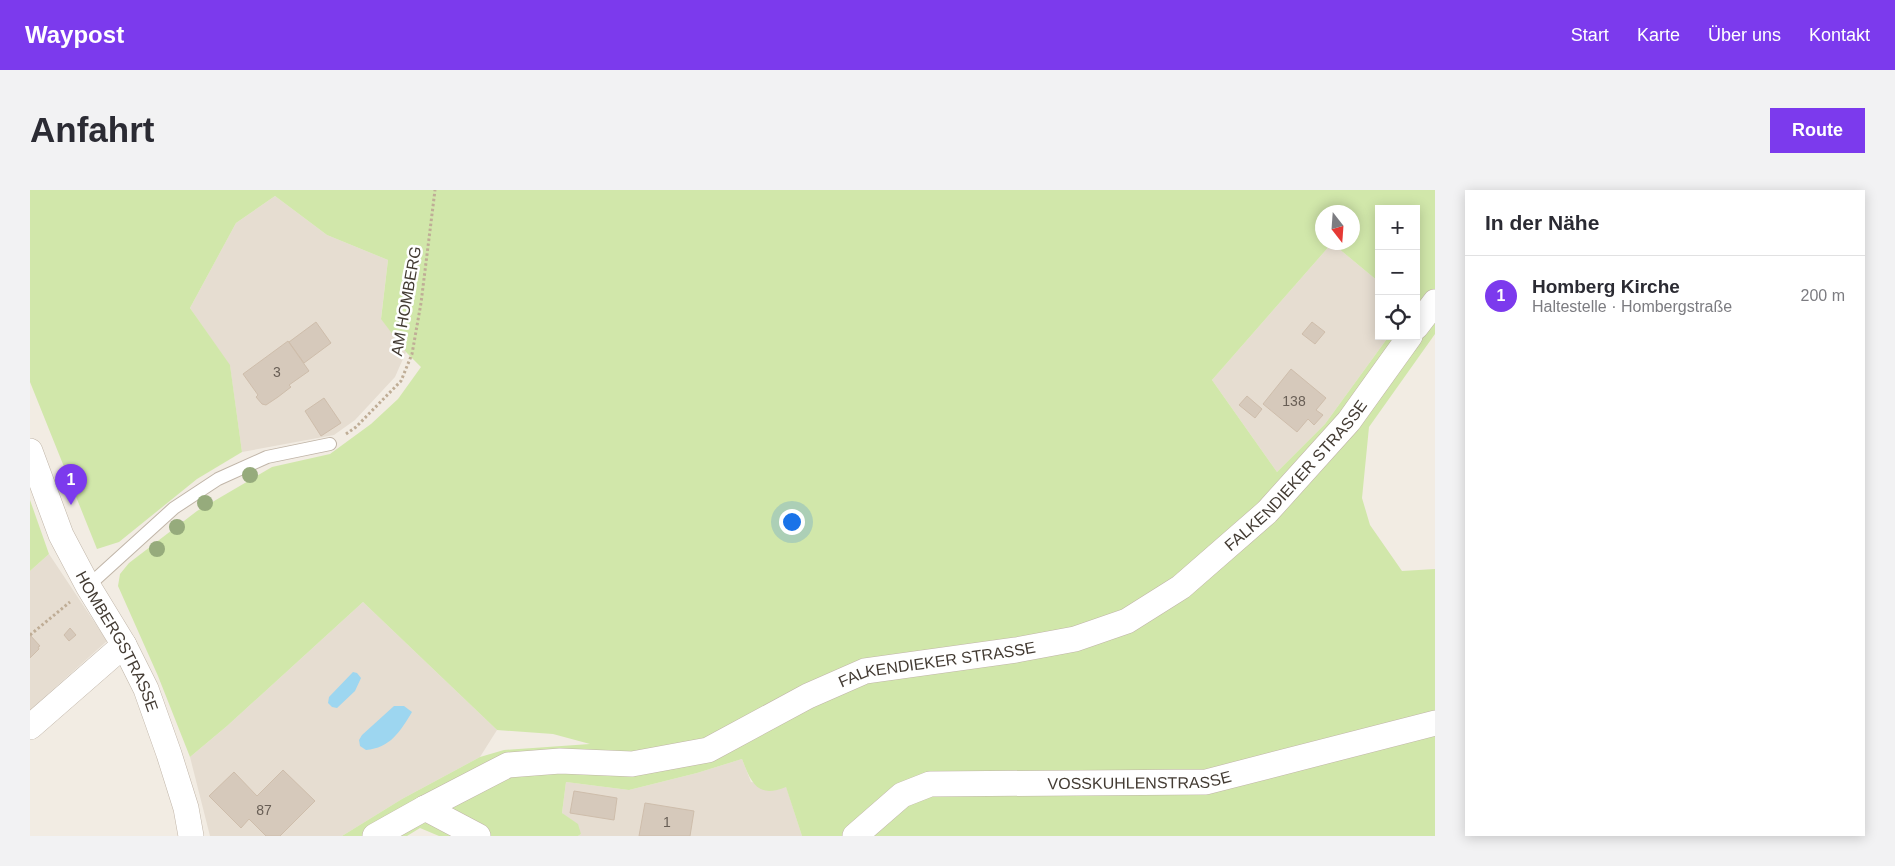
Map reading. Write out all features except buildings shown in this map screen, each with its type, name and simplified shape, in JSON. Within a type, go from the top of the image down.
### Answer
[{"type":"street","points":[[1420,322],[1435,302]]},
{"type":"street","name":"FALKENDIEKER STRASSE","points":[[376,836],[508,765],[560,761],[632,764],[708,750],[808,696],[865,671],[1016,650],[1075,639],[1126,621],[1181,587],[1267,512],[1349,421],[1407,340]]},
{"type":"street","name":"HOMBERGSTRASSE","points":[[30,451],[60,535],[124,645],[146,689],[186,808],[191,836]]},
{"type":"street","points":[[30,727],[124,645]]},
{"type":"street","name":"VOSSKUHLENSTRASSE","points":[[855,836],[902,795],[930,784],[1206,782],[1435,723]]},
{"type":"street","points":[[425,808],[478,836]]},
{"type":"lane","points":[[88,586],[174,508],[218,479],[266,457],[330,444]]},
{"type":"path","name":"AM HOMBERG","points":[[330,444],[356,427],[401,381],[412,354],[421,303],[436,190]]},
{"type":"path","points":[[30,636],[88,586]]},
{"type":"shaded area","points":[[275,196],[327,235],[388,260],[381,318],[406,352],[395,377],[355,420],[334,435],[242,452],[230,366],[190,308],[236,223]]},
{"type":"shaded area","points":[[1326,250],[1340,250],[1375,279],[1375,340],[1386,340],[1325,424],[1277,472],[1212,380]]},
{"type":"shaded area","points":[[49,554],[107,641],[30,710],[30,571]]},
{"type":"shaded area","points":[[363,602],[497,730],[480,757],[402,799],[342,836],[210,836],[190,757],[227,726]]},
{"type":"shaded area","points":[[742,759],[751,782],[786,786],[802,836],[578,836],[581,834],[562,813],[566,782],[629,790],[697,773]]},
{"type":"green space","points":[[30,190],[1435,190],[1435,334],[1369,427],[1362,498],[1370,525],[1402,571],[1435,569],[1435,836],[802,836],[786,787],[768,791],[756,786],[742,759],[697,773],[629,790],[566,782],[562,813],[578,824],[581,834],[578,836],[439,836],[420,828],[407,836],[342,836],[402,799],[480,757],[504,750],[590,744],[553,734],[497,730],[363,602],[227,726],[190,757],[158,676],[118,586],[120,574],[129,563],[197,511],[272,467],[330,454],[371,424],[398,399],[421,367],[406,352],[381,319],[388,260],[327,235],[275,196],[236,223],[190,308],[230,365],[242,452],[197,479],[119,542],[97,549],[30,382]],"holes":[[[1315,205],[1360,205],[1360,250],[1340,250],[1375,279],[1375,205],[1420,205],[1420,340],[1386,340],[1325,424],[1277,472],[1212,380],[1326,250],[1315,250]]]},
{"type":"green space","points":[[30,500],[49,554],[30,571]]},
{"type":"water","points":[[353,672],[357,673],[361,678],[355,691],[337,708],[332,707],[328,703],[329,697]]},
{"type":"water","points":[[394,706],[404,706],[412,712],[394,738],[374,749],[366,750],[360,746],[359,740],[362,735]]},
{"type":"place","name":"Homberg Kirche","points":[[71,505]]}]
